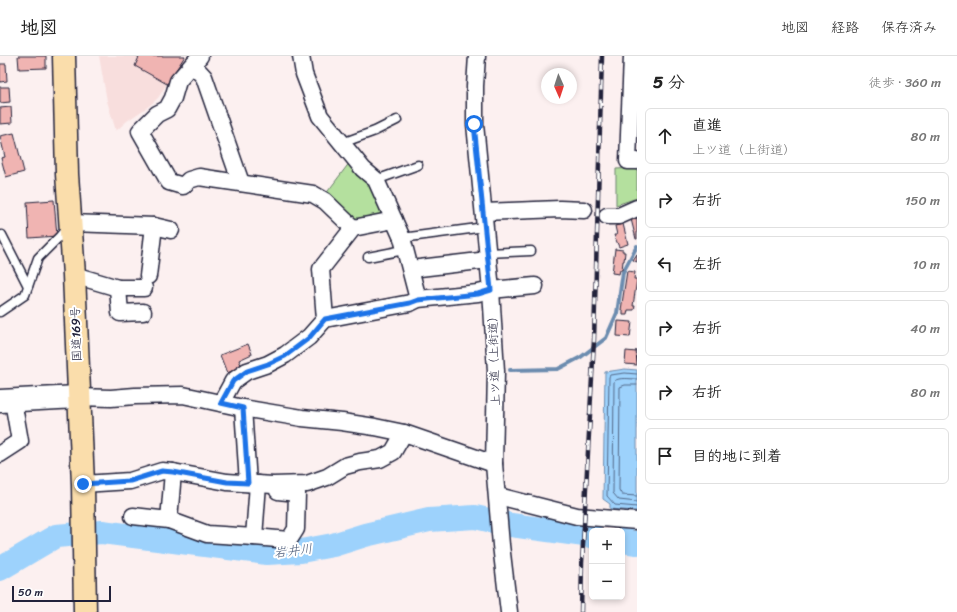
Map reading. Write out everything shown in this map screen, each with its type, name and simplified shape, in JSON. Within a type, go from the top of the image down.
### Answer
[{"type":"highway","name":"国道169号","points":[[64,56],[68,174],[83,484],[85,612]]},
{"type":"street","points":[[301,56],[304,74],[320,116],[363,169],[376,180],[403,244],[411,269],[418,300]]},
{"type":"street","name":"上ツ道（上街道）","points":[[478,56],[475,86],[474,124],[491,290],[496,371],[494,464],[498,496],[501,545],[509,612]]},
{"type":"street","points":[[632,56],[634,81],[628,161],[637,160]]},
{"type":"street","points":[[241,183],[204,77],[196,60],[178,81],[173,98],[167,109],[157,114],[140,131],[169,182],[183,186],[189,180],[199,177],[313,194],[325,201],[353,228]]},
{"type":"street","points":[[607,216],[619,216],[637,208]]},
{"type":"street","points":[[484,220],[560,209],[584,210]]},
{"type":"street","points":[[325,319],[321,269],[353,228],[394,220]]},
{"type":"street","points":[[71,223],[154,226],[171,230]]},
{"type":"street","points":[[74,275],[118,288],[146,282],[154,226]]},
{"type":"street","points":[[411,269],[487,256]]},
{"type":"street","points":[[221,403],[233,381],[247,371],[285,356],[309,338],[325,319],[410,303],[418,300],[478,294],[491,290],[535,286]]},
{"type":"street","points":[[118,288],[120,313],[144,312]]},
{"type":"street","points":[[0,454],[20,441],[7,401],[183,395],[243,408],[302,418],[375,426],[404,432],[494,464]]},
{"type":"street","points":[[243,408],[260,484],[254,537]]},
{"type":"street","points":[[83,484],[130,481],[162,471],[227,482],[307,484],[327,477],[345,466],[380,459],[393,452],[404,432]]},
{"type":"street","points":[[169,520],[173,472]]},
{"type":"street","points":[[133,516],[169,520],[207,534],[289,540],[296,529],[297,493],[275,491],[260,484]]},
{"type":"street","points":[[498,496],[577,516],[637,520]]},
{"type":"lane","points":[[342,143],[375,131],[397,120]]},
{"type":"lane","points":[[376,180],[418,165]]},
{"type":"lane","points":[[368,257],[403,244],[484,220]]},
{"type":"lane","points":[[0,312],[25,295],[38,258],[71,223]]},
{"type":"lane","points":[[2,235],[28,286]]},
{"type":"lane","points":[[487,256],[531,251]]},
{"type":"shaded area","points":[[99,56],[192,56],[171,77],[158,98],[116,131],[107,101]]},
{"type":"green space","points":[[350,162],[377,190],[381,216],[355,219],[325,195]]},
{"type":"green space","points":[[637,168],[637,198],[616,205],[616,169]]},
{"type":"water","points":[[625,369],[637,370],[637,511],[610,509],[610,504],[603,499],[605,372]]},
{"type":"building","points":[[18,56],[46,56],[46,68],[19,69]]},
{"type":"building","points":[[137,56],[185,56],[167,84],[135,66],[139,57]]},
{"type":"building","points":[[0,64],[6,64],[7,81],[0,82]]},
{"type":"building","points":[[0,87],[9,87],[10,102],[0,103]]},
{"type":"building","points":[[11,107],[12,123],[0,124],[0,108]]},
{"type":"building","points":[[14,133],[24,172],[6,177],[1,158],[5,157],[0,136]]},
{"type":"building","points":[[54,200],[57,236],[29,238],[27,202]]},
{"type":"building","points":[[637,216],[637,239],[636,239],[631,219]]},
{"type":"building","points":[[623,224],[628,244],[619,247],[614,235],[617,235],[615,226]]},
{"type":"building","points":[[615,249],[623,250],[623,252],[625,252],[622,270],[620,270],[619,274],[612,273]]},
{"type":"building","points":[[637,254],[637,262],[633,260]]},
{"type":"building","points":[[627,271],[635,272],[634,279],[637,279],[633,306],[635,306],[634,310],[628,310],[627,315],[623,315],[623,310],[621,310]]},
{"type":"building","points":[[618,321],[632,322],[630,337],[617,336]]},
{"type":"building","points":[[248,344],[252,354],[239,360],[242,367],[227,373],[220,355]]},
{"type":"building","points":[[636,350],[637,365],[625,364],[626,351],[636,352]]},
{"type":"waterway","points":[[510,370],[558,369],[581,357],[606,338],[617,313],[623,272],[637,246]]},
{"type":"waterway","name":"岩井川","points":[[0,569],[56,536],[102,532],[267,553],[301,551],[333,545],[365,535],[429,520],[475,517],[511,525],[589,536]]},
{"type":"waterway","name":"岩井川","points":[[625,541],[637,543]]},
{"type":"railway","points":[[581,612],[582,563],[594,340],[602,56]]},
{"type":"route","points":[[83,484],[130,481],[162,471],[227,482],[248,483],[243,408],[221,403],[233,381],[247,371],[285,356],[309,338],[325,319],[410,303],[418,300],[478,294],[491,290],[474,124]]}]
